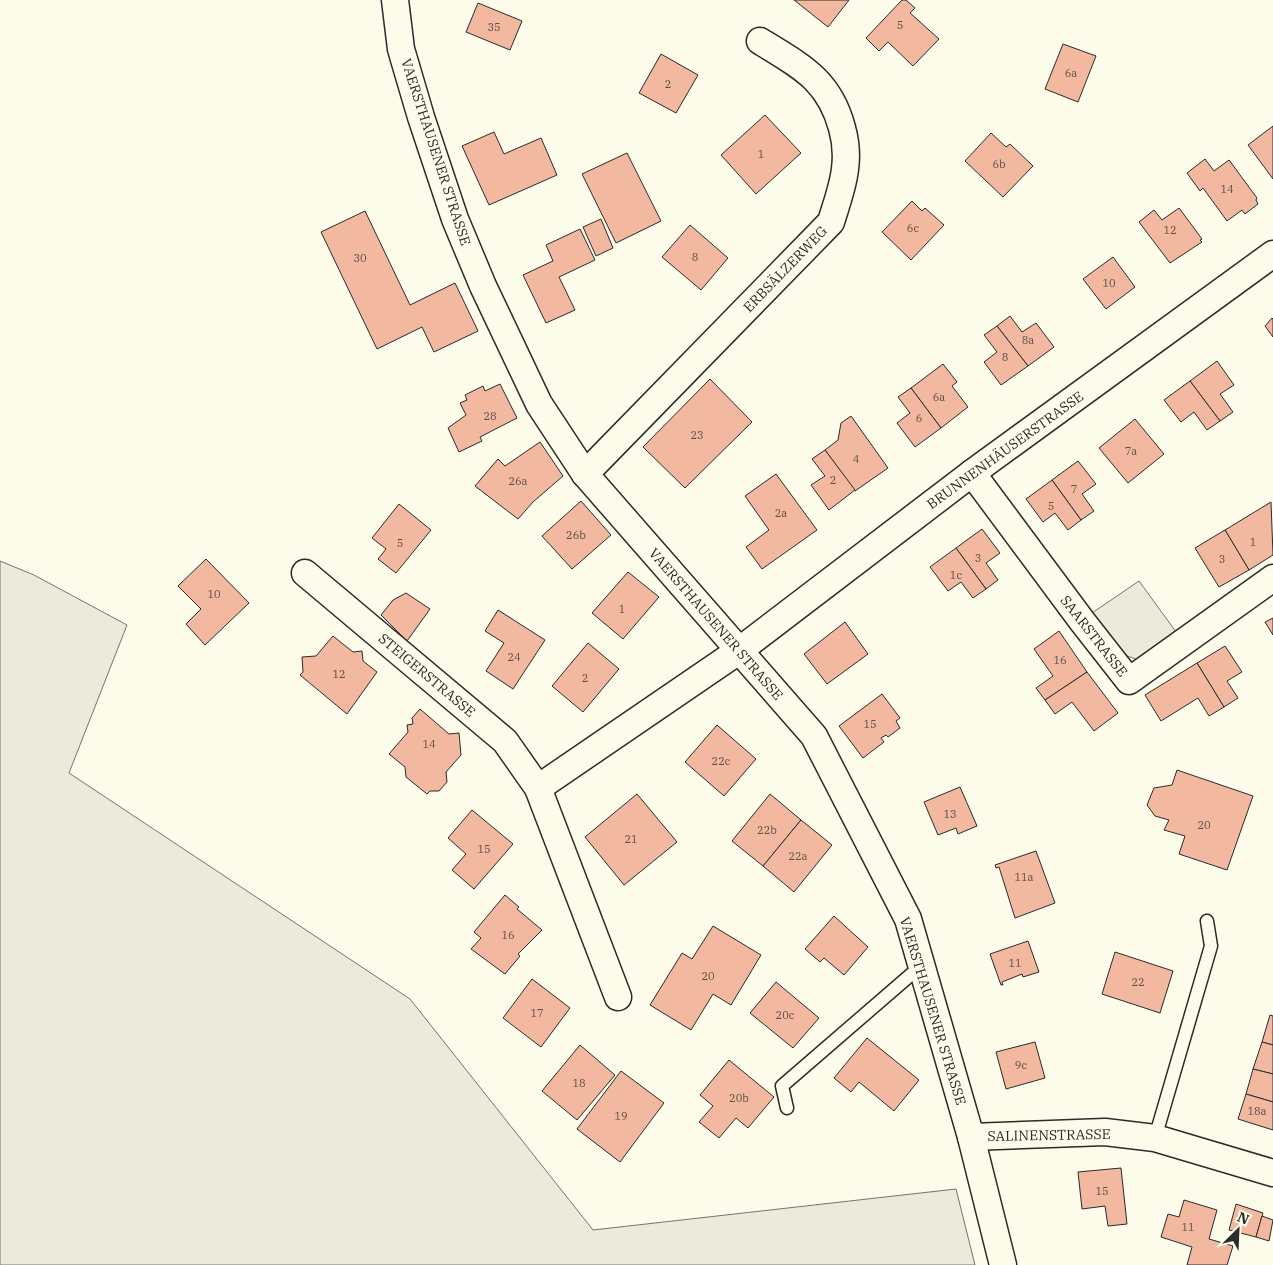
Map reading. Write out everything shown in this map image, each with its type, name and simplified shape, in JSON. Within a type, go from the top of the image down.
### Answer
[{"type":"street","name":"VAERSTHAUSENER STRASSE","points":[[395,0],[401,48],[421,117],[455,219],[483,286],[539,404],[585,474],[814,736],[908,919],[970,1137],[1003,1265]]},
{"type":"street","name":"ERBSÄLZERWEG","points":[[585,474],[831,222],[845,170],[847,147],[837,109],[826,90],[804,69],[760,41]]},
{"type":"street","name":"BRUNNENHÄUSERSTRASSE","points":[[740,650],[972,473],[1273,254]]},
{"type":"street","name":"SAARSTRASSE","points":[[972,473],[1076,614],[1129,681],[1273,578]]},
{"type":"street","name":"STEIGERSTRASSE","points":[[305,572],[505,741],[538,788],[618,998]]},
{"type":"street","points":[[538,788],[740,650]]},
{"type":"street","name":"SALINENSTRASSE","points":[[970,1137],[1105,1132],[1155,1138],[1273,1173]]},
{"type":"lane","points":[[1155,1138],[1211,946],[1207,921]]},
{"type":"lane","points":[[787,1108],[782,1086],[922,966]]},
{"type":"shaded area","points":[[0,561],[34,575],[127,625],[69,773],[410,999],[593,1230],[956,1189],[975,1265],[0,1265]]},
{"type":"shaded area","points":[[1139,581],[1179,636],[1141,661],[1122,654],[1092,613]]},
{"type":"building","points":[[794,0],[849,0],[828,27]]},
{"type":"building","points":[[902,0],[906,0],[915,8],[910,13],[939,39],[913,66],[888,42],[879,51],[866,38]]},
{"type":"building","points":[[478,3],[522,21],[510,50],[466,32]]},
{"type":"building","points":[[1063,44],[1096,56],[1078,102],[1045,89]]},
{"type":"building","points":[[661,54],[698,75],[676,113],[639,93]]},
{"type":"building","points":[[765,115],[801,153],[756,194],[721,155]]},
{"type":"building","points":[[1273,126],[1273,179],[1248,145]]},
{"type":"building","points":[[494,132],[504,154],[541,138],[557,175],[489,205],[462,146]]},
{"type":"building","points":[[991,133],[1006,147],[1010,144],[1033,166],[1003,197],[965,161]]},
{"type":"building","points":[[627,153],[661,221],[616,243],[582,174]]},
{"type":"building","points":[[1205,159],[1214,171],[1229,160],[1257,198],[1258,204],[1245,214],[1242,210],[1227,221],[1203,188],[1200,191],[1187,173]]},
{"type":"building","points":[[912,201],[922,211],[925,208],[944,225],[911,260],[882,232]]},
{"type":"building","points":[[1179,208],[1202,239],[1200,240],[1202,242],[1170,263],[1139,222],[1154,210],[1162,220]]},
{"type":"building","points":[[365,211],[410,305],[455,283],[478,331],[434,352],[422,327],[377,349],[321,232]]},
{"type":"building","points":[[601,219],[613,248],[596,256],[583,227]]},
{"type":"building","points":[[690,225],[728,258],[701,290],[662,257]]},
{"type":"building","points":[[580,229],[595,260],[559,277],[575,310],[546,323],[523,275],[553,261],[546,245]]},
{"type":"building","points":[[1113,257],[1135,287],[1106,309],[1083,279]]},
{"type":"building","points":[[1010,316],[1022,332],[1036,323],[1054,347],[1028,366],[997,326]]},
{"type":"building","points":[[1273,319],[1273,337],[1265,326]]},
{"type":"building","points":[[997,326],[1028,366],[1001,385],[984,362],[997,352],[984,335]]},
{"type":"building","points":[[1217,361],[1234,385],[1220,394],[1233,412],[1220,421],[1190,381]]},
{"type":"building","points":[[943,364],[957,382],[952,386],[968,407],[941,428],[911,388]]},
{"type":"building","points":[[710,379],[752,422],[685,488],[643,447]]},
{"type":"building","points":[[1190,381],[1220,421],[1207,430],[1194,412],[1181,422],[1164,400]]},
{"type":"building","points":[[500,384],[517,418],[480,437],[482,441],[459,452],[448,428],[466,415],[460,403],[467,400],[465,395],[483,386],[485,391]]},
{"type":"building","points":[[911,388],[941,428],[915,447],[897,423],[910,413],[898,397]]},
{"type":"building","points":[[851,416],[888,468],[855,491],[825,450],[838,440],[841,423]]},
{"type":"building","points":[[1135,419],[1164,454],[1128,483],[1099,448]]},
{"type":"building","points":[[540,442],[563,476],[533,502],[518,519],[475,486],[498,459],[505,466]]},
{"type":"building","points":[[825,450],[855,490],[829,510],[811,485],[825,476],[812,459]]},
{"type":"building","points":[[1078,461],[1096,484],[1082,494],[1094,511],[1081,520],[1052,480]]},
{"type":"building","points":[[776,474],[817,530],[762,569],[746,547],[769,530],[745,496]]},
{"type":"building","points":[[1052,480],[1081,520],[1068,530],[1055,513],[1043,522],[1026,499]]},
{"type":"building","points":[[581,501],[611,535],[572,569],[542,536]]},
{"type":"building","points":[[1271,502],[1273,555],[1249,570],[1225,530]]},
{"type":"building","points":[[399,504],[431,530],[396,573],[378,559],[386,549],[372,538]]},
{"type":"building","points":[[982,529],[1000,553],[986,563],[998,580],[986,589],[956,548]]},
{"type":"building","points":[[1225,530],[1249,570],[1219,587],[1195,548]]},
{"type":"building","points":[[956,548],[986,589],[973,598],[961,582],[948,591],[930,567]]},
{"type":"building","points":[[206,559],[249,603],[205,645],[186,624],[201,609],[178,586]]},
{"type":"building","points":[[628,572],[659,597],[623,639],[592,613]]},
{"type":"building","points":[[406,593],[430,609],[407,641],[381,615],[393,600]]},
{"type":"building","points":[[498,610],[545,640],[513,689],[486,671],[504,643],[485,631]]},
{"type":"building","points":[[1273,618],[1273,635],[1265,622]]},
{"type":"building","points":[[845,622],[868,654],[827,684],[804,654]]},
{"type":"building","points":[[1059,631],[1087,672],[1045,700],[1036,688],[1053,676],[1034,649]]},
{"type":"building","points":[[333,636],[353,652],[362,651],[363,661],[377,672],[347,714],[300,675],[303,672],[302,657],[316,656]]},
{"type":"building","points":[[588,643],[619,669],[583,712],[552,686]]},
{"type":"building","points":[[1225,646],[1242,672],[1227,681],[1238,698],[1224,707],[1197,663]]},
{"type":"building","points":[[1197,663],[1224,707],[1209,716],[1198,698],[1161,721],[1145,695]]},
{"type":"building","points":[[1087,672],[1118,713],[1094,731],[1072,702],[1055,714],[1045,700]]},
{"type":"building","points":[[882,694],[900,718],[896,721],[900,728],[888,737],[886,735],[881,738],[884,742],[863,758],[839,726]]},
{"type":"building","points":[[420,709],[449,734],[459,733],[461,755],[446,772],[447,782],[439,791],[430,791],[427,794],[406,777],[405,767],[389,754],[408,732],[407,725],[413,724],[412,718]]},
{"type":"building","points":[[717,725],[756,759],[724,796],[685,762]]},
{"type":"building","points":[[1177,770],[1253,796],[1227,870],[1179,854],[1185,836],[1164,830],[1169,820],[1155,816],[1147,805],[1154,788],[1172,785]]},
{"type":"building","points":[[960,787],[977,826],[958,834],[956,828],[938,835],[924,802]]},
{"type":"building","points":[[637,794],[677,842],[624,885],[585,837]]},
{"type":"building","points":[[770,794],[801,820],[763,866],[732,841]]},
{"type":"building","points":[[472,810],[513,844],[474,889],[452,870],[466,854],[448,838]]},
{"type":"building","points":[[801,820],[832,845],[794,892],[763,866]]},
{"type":"building","points":[[1036,851],[1055,903],[1015,918],[999,867],[996,868],[995,865]]},
{"type":"building","points":[[505,895],[519,907],[517,909],[542,930],[518,954],[520,956],[505,974],[471,949],[481,938],[474,932]]},
{"type":"building","points":[[834,916],[868,947],[844,975],[824,958],[820,962],[805,949]]},
{"type":"building","points":[[713,926],[761,955],[731,1005],[713,994],[691,1030],[650,1005],[682,953],[692,959]]},
{"type":"building","points":[[1028,941],[1039,972],[1023,977],[1022,974],[1002,982],[1003,985],[1001,985],[990,954]]},
{"type":"building","points":[[1115,952],[1173,971],[1160,1013],[1102,994]]},
{"type":"building","points":[[532,979],[570,1008],[541,1047],[503,1018]]},
{"type":"building","points":[[776,982],[819,1018],[793,1048],[750,1013]]},
{"type":"building","points":[[1270,1015],[1273,1016],[1273,1045],[1262,1042]]},
{"type":"building","points":[[867,1038],[919,1080],[894,1111],[859,1082],[851,1092],[834,1078]]},
{"type":"building","points":[[1035,1042],[1045,1078],[1006,1089],[996,1052]]},
{"type":"building","points":[[1262,1042],[1273,1045],[1273,1074],[1253,1069]]},
{"type":"building","points":[[580,1045],[615,1075],[577,1120],[542,1091]]},
{"type":"building","points":[[729,1060],[774,1097],[748,1128],[736,1118],[719,1138],[699,1122],[713,1106],[700,1095]]},
{"type":"building","points":[[1253,1069],[1273,1074],[1273,1102],[1246,1094]]},
{"type":"building","points":[[621,1071],[664,1103],[620,1162],[577,1129]]},
{"type":"building","points":[[1246,1094],[1273,1102],[1273,1130],[1238,1119]]},
{"type":"building","points":[[1121,1168],[1127,1224],[1108,1226],[1105,1206],[1082,1209],[1078,1172]]},
{"type":"building","points":[[1184,1200],[1217,1210],[1209,1239],[1233,1246],[1227,1265],[1187,1265],[1192,1247],[1161,1237],[1168,1214],[1179,1217]]},
{"type":"building","points":[[1236,1204],[1263,1213],[1256,1237],[1229,1230]]},
{"type":"building","points":[[1262,1216],[1273,1220],[1269,1241],[1256,1237]]}]
